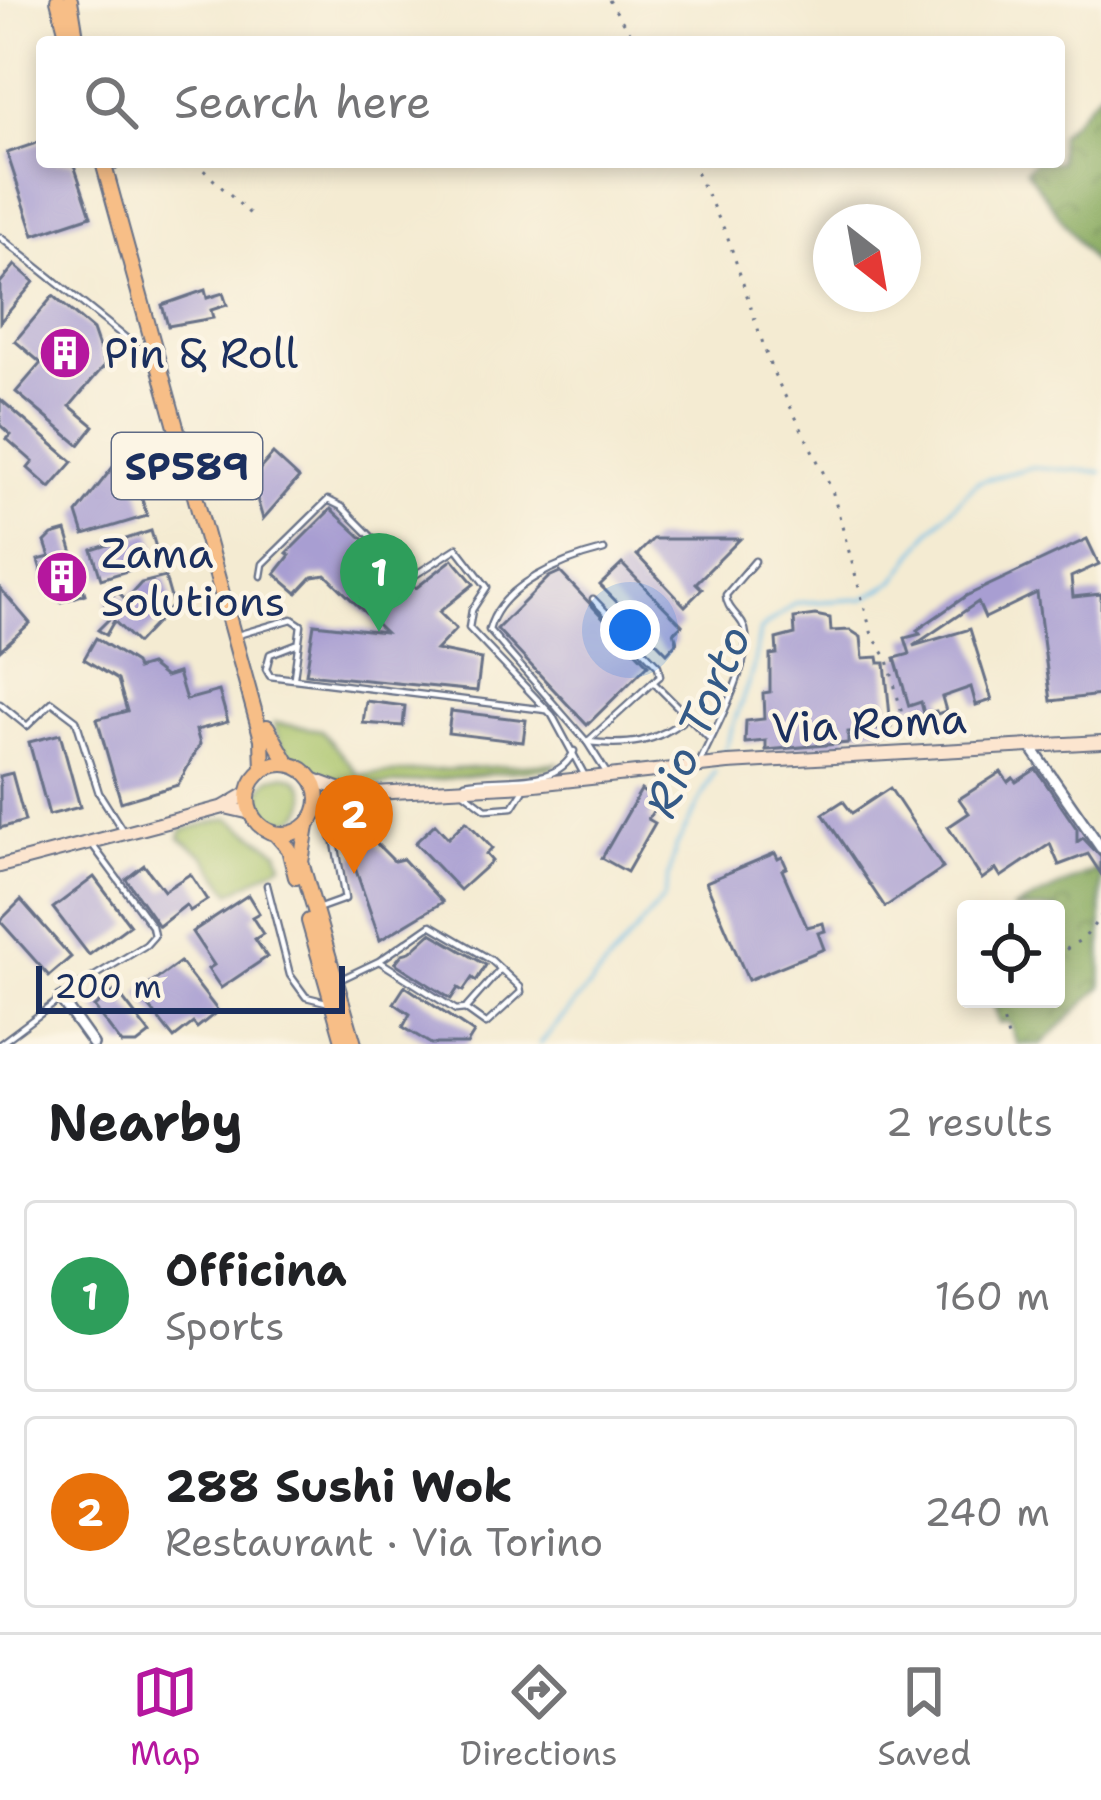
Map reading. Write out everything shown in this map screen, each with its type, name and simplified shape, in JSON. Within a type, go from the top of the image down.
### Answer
[{"type":"main road","points":[[58,0],[72,36]]},
{"type":"main road","points":[[70,0],[73,36]]},
{"type":"main road","name":"SP589","points":[[115,168],[156,353],[262,739],[263,770]]},
{"type":"main road","name":"SP589","points":[[115,168],[268,730],[288,764]]},
{"type":"main road","points":[[344,1044],[290,849],[250,813],[248,793],[263,770],[288,764],[312,779],[318,808],[307,826],[301,862],[354,1044]]},
{"type":"main road","points":[[276,834],[307,826]]},
{"type":"street","name":"Via Roma","points":[[354,794],[526,785],[728,763],[1034,750],[1101,742]]},
{"type":"street","points":[[1034,750],[1101,848]]},
{"type":"street","points":[[312,779],[354,794]]},
{"type":"street","points":[[0,866],[224,807],[248,793]]},
{"type":"street","points":[[318,808],[354,794]]},
{"type":"street","points":[[334,837],[353,821],[354,794]]},
{"type":"street","points":[[224,807],[250,813]]},
{"type":"street","points":[[60,998],[93,1044]]},
{"type":"lane","points":[[0,237],[142,351],[156,353]]},
{"type":"lane","points":[[261,576],[262,564],[328,500],[342,507],[415,575],[457,548],[487,587],[472,610],[470,628],[546,710],[586,778]]},
{"type":"lane","points":[[604,550],[564,560],[526,582],[492,618],[489,630],[587,742],[608,777]]},
{"type":"lane","points":[[705,766],[746,643],[742,621],[727,606],[726,595],[755,561]]},
{"type":"lane","points":[[587,742],[660,676],[658,666],[593,599]]},
{"type":"lane","points":[[241,634],[292,619],[301,625],[294,677]]},
{"type":"lane","points":[[296,644],[267,658],[270,676],[546,710]]},
{"type":"lane","points":[[653,682],[710,740]]},
{"type":"lane","points":[[0,704],[27,726],[52,702],[76,720],[99,793],[124,833]]},
{"type":"lane","points":[[587,742],[642,742],[669,733],[687,717]]},
{"type":"lane","points":[[454,790],[471,781],[547,776],[565,766],[574,751]]},
{"type":"lane","points":[[454,790],[485,809],[513,807],[526,785]]},
{"type":"lane","points":[[315,910],[344,899],[334,837]]},
{"type":"lane","points":[[0,1044],[154,936],[152,926],[90,842]]},
{"type":"lane","points":[[267,885],[290,975],[314,1002],[332,1001]]},
{"type":"lane","points":[[337,981],[379,961],[431,925],[491,960],[517,983],[520,992],[486,1024],[465,1009]]},
{"type":"lane","points":[[379,961],[456,1010],[465,1009],[499,971]]},
{"type":"path","points":[[609,0],[631,36]]},
{"type":"path","points":[[201,168],[250,214]]},
{"type":"path","points":[[694,168],[727,235],[771,368],[832,490],[872,634],[889,660],[902,710],[904,748],[913,748],[913,755]]},
{"type":"path","points":[[1065,950],[1085,937],[1101,916]]},
{"type":"path","points":[[1000,1008],[1010,1044]]},
{"type":"green space","points":[[1101,90],[1101,285],[1097,268],[1026,170],[1065,168],[1065,129]]},
{"type":"green space","points":[[274,723],[321,730],[359,775],[557,763],[551,768],[342,788],[298,764],[282,746]]},
{"type":"green space","points":[[283,775],[299,782],[306,798],[299,814],[283,821],[267,814],[260,798],[267,782]]},
{"type":"green space","points":[[229,818],[278,851],[282,864],[231,893],[205,856],[180,838],[182,830]]},
{"type":"green space","points":[[1101,867],[1101,987],[1042,1044],[1017,1044],[1009,1021],[999,1023],[995,1008],[1065,1008],[1065,900],[1031,900]]},
{"type":"building","points":[[36,143],[36,168],[75,168],[91,216],[34,235],[7,153]]},
{"type":"building","points":[[15,265],[34,282],[0,322],[0,283]]},
{"type":"building","points":[[205,290],[207,298],[223,293],[227,305],[211,310],[213,318],[168,326],[162,305]]},
{"type":"building","name":"Pin & Roll","points":[[53,296],[93,330],[105,365],[70,406],[94,426],[79,445],[16,392],[41,363],[15,341]]},
{"type":"building","points":[[0,399],[73,462],[50,488],[28,468],[33,462],[7,439],[11,435],[0,425]]},
{"type":"building","points":[[127,449],[147,516],[84,535],[77,513]]},
{"type":"building","points":[[273,454],[299,478],[263,519],[251,479]]},
{"type":"building","points":[[331,509],[416,588],[453,559],[474,584],[439,612],[456,629],[436,650],[481,659],[477,691],[306,674],[314,624],[385,632],[326,575],[312,577],[297,593],[275,574],[287,553]]},
{"type":"building","name":"Zama Solutions","points":[[66,531],[85,594],[61,602],[59,593],[49,596],[38,560],[50,557],[45,542]]},
{"type":"building","points":[[151,531],[160,561],[101,579],[92,550]]},
{"type":"building","points":[[653,539],[740,539],[696,583],[702,589],[685,606],[637,555]]},
{"type":"building","points":[[1087,539],[1099,564],[1071,577],[1073,597],[1101,594],[1101,695],[1051,701],[1037,593],[985,618],[978,602],[913,646],[970,629],[992,700],[976,705],[971,687],[942,697],[946,711],[937,714],[924,714],[921,702],[909,706],[895,658],[910,654],[905,638],[920,634],[917,630],[966,596]]},
{"type":"building","points":[[622,564],[682,625],[674,632],[677,642],[667,653],[600,585]]},
{"type":"building","points":[[560,572],[648,665],[587,725],[497,629],[549,577]]},
{"type":"building","points":[[165,577],[173,605],[137,643],[114,621],[106,635],[98,630],[115,613],[105,604],[117,591],[126,600],[141,583]]},
{"type":"building","name":"Zama Solutions","points":[[0,588],[30,623],[0,650]]},
{"type":"building","points":[[794,618],[830,618],[831,631],[850,630],[861,637],[863,658],[878,657],[879,663],[885,663],[891,727],[848,732],[848,743],[766,750],[766,741],[745,743],[746,721],[764,719],[763,693],[770,692],[770,655],[777,654],[776,639],[795,634]]},
{"type":"building","points":[[96,638],[137,669],[150,665],[165,677],[178,673],[186,700],[219,691],[228,722],[196,730],[200,744],[178,785],[121,802],[97,719],[127,711],[118,680],[84,659]]},
{"type":"building","points":[[366,701],[405,706],[403,726],[363,723]]},
{"type":"building","points":[[451,711],[526,720],[523,742],[448,733]]},
{"type":"building","points":[[60,734],[80,807],[49,815],[29,742]]},
{"type":"building","points":[[1036,769],[1077,829],[1077,842],[1083,838],[1101,857],[1101,874],[1088,854],[1059,865],[1050,844],[1001,877],[996,869],[982,879],[948,827],[969,813],[959,799],[1001,772],[1008,782],[1013,778],[1016,782]]},
{"type":"building","points":[[12,773],[25,821],[0,828],[0,776]]},
{"type":"building","points":[[890,788],[943,868],[885,907],[823,814],[843,801],[852,813]]},
{"type":"building","points":[[641,790],[659,802],[648,819],[655,823],[627,872],[602,858]]},
{"type":"building","points":[[466,821],[492,848],[486,854],[492,861],[460,890],[415,843],[435,824],[448,838]]},
{"type":"building","points":[[372,839],[394,861],[403,859],[443,902],[380,940],[352,859]]},
{"type":"building","points":[[775,853],[787,868],[782,870],[807,927],[823,923],[825,931],[818,933],[824,949],[748,980],[706,882]]},
{"type":"building","points":[[144,865],[164,891],[190,874],[207,900],[190,911],[186,905],[159,926],[126,879]]},
{"type":"building","points":[[94,877],[130,925],[89,955],[53,908]]},
{"type":"building","points":[[248,895],[259,913],[252,917],[263,934],[255,939],[267,957],[221,988],[208,969],[214,965],[192,932]]},
{"type":"building","points":[[21,900],[71,957],[49,976],[0,921]]},
{"type":"building","points":[[431,933],[486,965],[476,981],[472,978],[463,991],[458,988],[451,999],[395,963]]},
{"type":"building","points":[[180,962],[218,1011],[174,1038],[138,993]]},
{"type":"building","points":[[405,986],[474,1033],[467,1044],[431,1044],[403,1027],[410,1014],[394,1003]]},
{"type":"building","points":[[116,990],[150,1034],[137,1044],[122,1044],[94,1007]]},
{"type":"waterway","name":"Rio Torto","points":[[722,757],[753,669],[760,630],[796,603],[864,599],[895,581],[929,532],[977,482],[1032,467],[1101,472]]},
{"type":"waterway","name":"Rio Torto","points":[[540,1044],[664,898],[675,849],[715,771]]},
{"type":"place","name":"Pin & Roll","points":[[65,353]]},
{"type":"place","name":"Zama Solutions","points":[[62,577]]},
{"type":"place","name":"Officina","points":[[379,632]]},
{"type":"place","name":"288 Sushi Wok","points":[[354,874]]}]
